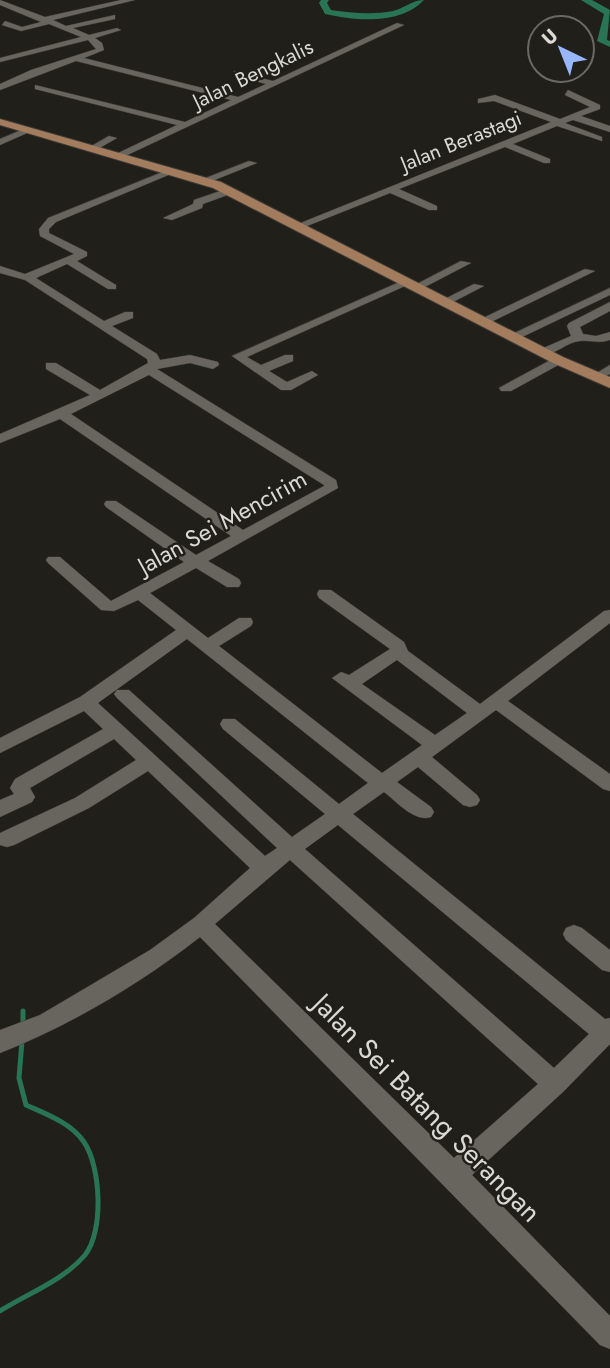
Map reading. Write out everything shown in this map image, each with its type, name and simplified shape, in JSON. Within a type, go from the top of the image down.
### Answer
[{"type":"main road","points":[[0,122],[121,155],[229,191],[485,320],[558,360],[610,383]]},
{"type":"street","points":[[2,24],[20,29],[131,0]]},
{"type":"street","points":[[0,87],[100,50],[99,45],[90,38],[31,15],[18,4],[2,3]]},
{"type":"street","points":[[0,13],[18,4]]},
{"type":"street","points":[[2,24],[53,8]]},
{"type":"street","points":[[65,28],[112,17]]},
{"type":"street","name":"Jalan Bengkalis","points":[[121,155],[400,25]]},
{"type":"street","points":[[0,60],[117,30]]},
{"type":"street","points":[[380,34],[394,39]]},
{"type":"street","points":[[0,54],[71,36]]},
{"type":"street","points":[[78,59],[208,89],[240,100]]},
{"type":"street","points":[[237,73],[273,84]]},
{"type":"street","points":[[0,76],[17,79]]},
{"type":"street","points":[[38,87],[187,125]]},
{"type":"street","points":[[559,122],[597,106],[568,93]]},
{"type":"street","name":"Jalan Berastagi","points":[[481,101],[495,98],[559,122]]},
{"type":"street","points":[[574,117],[610,129]]},
{"type":"street","points":[[559,122],[599,139]]},
{"type":"street","name":"Jalan Berastagi","points":[[298,226],[559,122]]},
{"type":"street","points":[[0,142],[29,130]]},
{"type":"street","points":[[93,148],[112,138]]},
{"type":"street","points":[[506,144],[547,160]]},
{"type":"street","points":[[203,181],[252,163]]},
{"type":"street","points":[[27,276],[83,254],[46,235],[45,227],[62,216],[173,171]]},
{"type":"street","points":[[392,190],[433,208]]},
{"type":"street","points":[[168,218],[198,206],[198,202],[229,191]]},
{"type":"street","points":[[68,260],[112,287]]},
{"type":"street","points":[[312,375],[286,387],[238,356],[465,263]]},
{"type":"street","name":"Jalan Sei Mencirim","points":[[0,269],[19,277],[27,276],[152,357],[151,368],[331,484],[330,490],[141,594],[424,812]]},
{"type":"street","points":[[485,320],[589,271]]},
{"type":"street","points":[[447,301],[478,286]]},
{"type":"street","points":[[514,336],[610,291]]},
{"type":"street","points":[[578,337],[573,327],[610,306]]},
{"type":"street","points":[[101,326],[129,315]]},
{"type":"street","points":[[545,352],[578,337],[597,340],[610,336]]},
{"type":"street","points":[[0,439],[62,414],[151,368],[197,357],[213,365]]},
{"type":"street","points":[[260,370],[289,358]]},
{"type":"street","points":[[506,388],[558,360]]},
{"type":"street","points":[[51,366],[100,396]]},
{"type":"street","points":[[596,377],[610,369]]},
{"type":"street","points":[[62,414],[243,537]]},
{"type":"street","points":[[111,503],[195,562],[211,568],[233,583]]},
{"type":"street","points":[[54,560],[107,606],[114,606],[141,594]]},
{"type":"street","points":[[325,594],[400,650],[345,681],[427,751],[470,800]]},
{"type":"street","points":[[8,1037],[46,1023],[126,978],[201,924],[264,868],[488,707],[610,615]]},
{"type":"street","points":[[207,646],[245,622]]},
{"type":"street","points":[[0,746],[86,702],[187,631]]},
{"type":"street","points":[[397,653],[610,783]]},
{"type":"street","points":[[123,694],[291,849],[555,1084]]},
{"type":"street","points":[[86,702],[147,762],[264,868]]},
{"type":"street","points":[[229,724],[608,1030],[555,1084],[454,1174]]},
{"type":"street","points":[[0,809],[29,802],[20,788],[22,784],[114,731]]},
{"type":"street","points":[[7,839],[82,803],[147,762]]},
{"type":"street","name":"Jalan Sei Batang Serangan","points":[[201,924],[454,1174],[610,1335]]},
{"type":"street","points":[[574,934],[610,963]]},
{"type":"waterway","points":[[325,0],[323,3],[328,12],[364,16],[401,11],[420,0]]},
{"type":"waterway","points":[[585,0],[609,13],[602,41],[610,44]]},
{"type":"waterway","points":[[23,1011],[23,1023]]},
{"type":"waterway","points":[[0,1311],[56,1279],[76,1264],[91,1244],[98,1215],[97,1182],[90,1153],[84,1142],[65,1124],[26,1105],[19,1078],[22,1041]]}]
